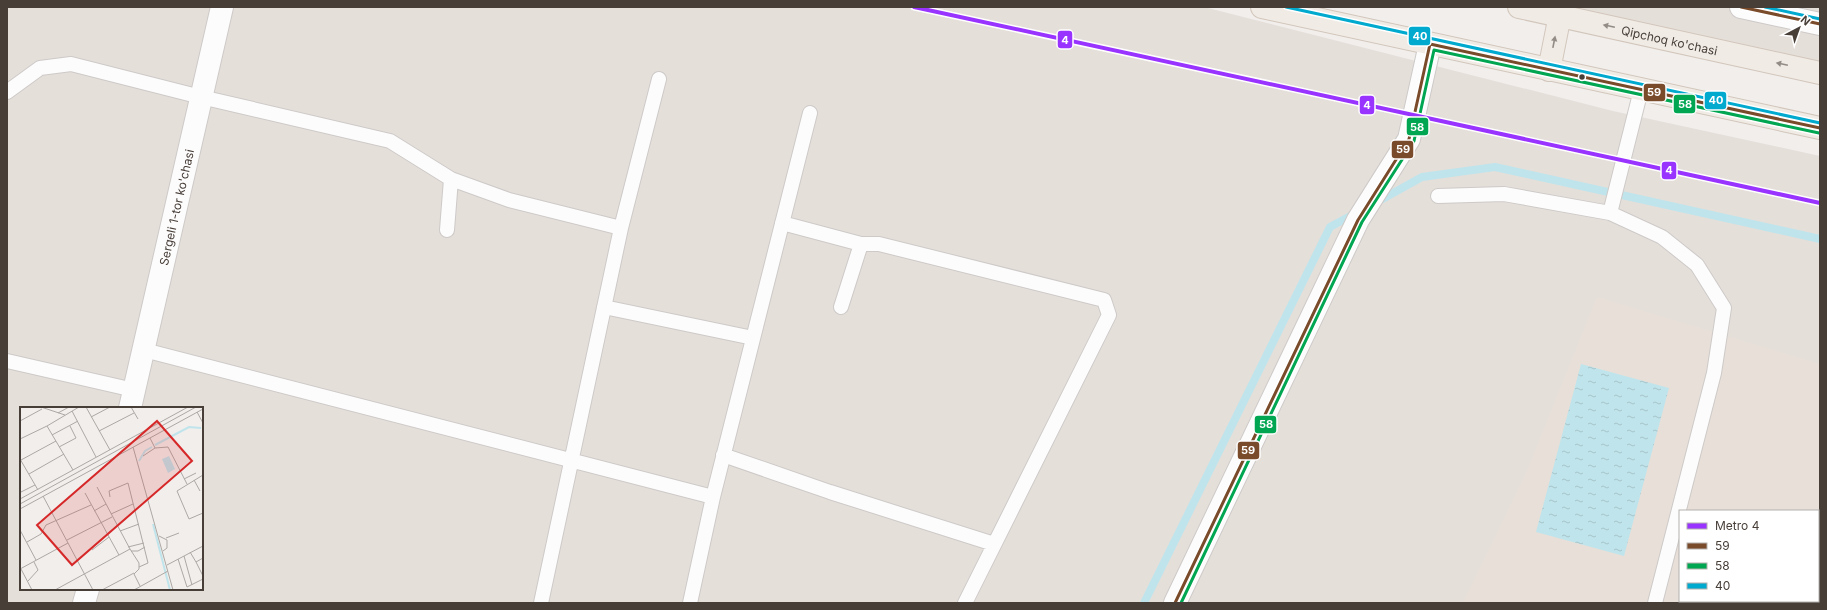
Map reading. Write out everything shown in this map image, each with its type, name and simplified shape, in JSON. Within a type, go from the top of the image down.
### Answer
[{"type":"main road","points":[[1262,7],[1820,128]]},
{"type":"main road","name":"Qipchoq ko'chasi","points":[[1519,7],[1820,73]]},
{"type":"main road","points":[[1549,70],[1560,15]]},
{"type":"street","name":"Sergeli 1-tor ko'chasi","points":[[132,399],[222,7]]},
{"type":"street","points":[[1741,7],[1820,24]]},
{"type":"street","points":[[1175,603],[1358,220],[1409,139],[1430,44]]},
{"type":"street","points":[[84,603],[88,590]]},
{"type":"lane","points":[[7,92],[40,68],[71,64],[201,98],[390,141],[452,179],[509,200],[621,228]]},
{"type":"lane","points":[[541,603],[570,460],[621,228],[659,79]]},
{"type":"lane","points":[[1610,213],[1641,90]]},
{"type":"lane","points":[[690,603],[713,496],[810,113]]},
{"type":"lane","points":[[447,230],[452,179]]},
{"type":"lane","points":[[1438,196],[1504,194],[1610,213],[1662,237],[1697,265],[1724,308],[1714,373],[1655,603]]},
{"type":"lane","points":[[782,223],[861,244],[879,244],[1104,300],[1109,315],[965,603]]},
{"type":"lane","points":[[842,307],[861,244]]},
{"type":"lane","points":[[604,307],[753,338]]},
{"type":"lane","points":[[144,350],[713,496]]},
{"type":"lane","points":[[7,361],[132,399]]},
{"type":"lane","points":[[724,455],[830,492],[994,544]]},
{"type":"shaded area","points":[[7,7],[1204,7],[1613,111],[1820,156],[1820,603],[85,603],[89,590],[203,590],[203,407],[20,407],[20,590],[88,590],[84,603],[7,603]]},
{"type":"shaded area","points":[[1519,7],[1820,7],[1820,73]]},
{"type":"shaded area","points":[[1597,297],[1820,364],[1820,603],[1463,603],[1527,471]]},
{"type":"water","points":[[1581,364],[1669,388],[1624,556],[1536,532]]},
{"type":"waterway","points":[[1377,202],[1422,177],[1495,167],[1820,239]]},
{"type":"waterway","points":[[1144,603],[1330,227],[1356,213]]},
{"type":"metro line","name":"4","points":[[914,7],[1820,203]]},
{"type":"transit line","name":"40","points":[[1286,7],[1820,123]]},
{"type":"transit line","name":"59","points":[[1741,7],[1820,24]]},
{"type":"transit line","name":"40","points":[[1765,7],[1820,19]]},
{"type":"transit line","name":"59","points":[[1175,603],[1358,220],[1409,139],[1430,44],[1820,128]]},
{"type":"transit line","name":"58","points":[[1181,603],[1362,222],[1414,141],[1434,50],[1819,133]]}]
